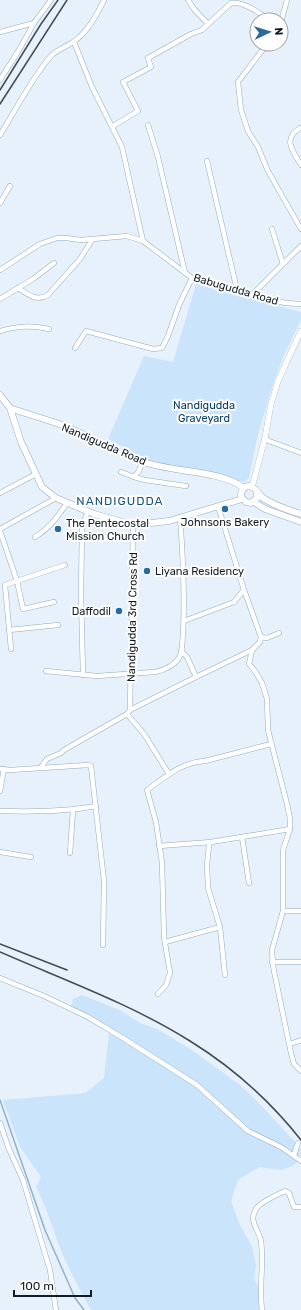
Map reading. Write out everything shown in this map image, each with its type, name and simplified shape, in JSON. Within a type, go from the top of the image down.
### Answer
[{"type":"main road","points":[[0,395],[10,408],[21,442],[42,487],[56,498],[67,503],[133,525],[169,521],[242,499],[246,502],[254,502],[265,509],[301,522]]},
{"type":"main road","name":"Nandigudda Road","points":[[10,408],[62,425],[142,462],[183,471],[213,475],[235,482],[244,488]]},
{"type":"main road","points":[[242,499],[241,492],[244,488],[248,486],[252,487],[261,496],[273,504],[301,514]]},
{"type":"main road","points":[[254,502],[257,498],[257,492]]},
{"type":"street","points":[[0,80],[34,23],[51,0]]},
{"type":"street","points":[[0,135],[51,56],[61,48],[74,42],[85,31],[99,11],[104,0]]},
{"type":"street","points":[[188,0],[208,24]]},
{"type":"street","points":[[284,12],[287,0]]},
{"type":"street","points":[[113,126],[138,111],[123,82],[151,67],[148,58],[191,34],[202,30],[231,3],[236,2],[256,12]]},
{"type":"street","points":[[0,32],[34,23]]},
{"type":"street","points":[[74,42],[92,87],[113,126],[122,147],[143,241]]},
{"type":"street","points":[[261,52],[238,82],[241,110],[248,131],[258,147],[268,171],[301,229]]},
{"type":"street","points":[[148,125],[158,158],[185,273]]},
{"type":"street","points":[[300,128],[293,133],[290,139],[292,150],[301,165]]},
{"type":"street","points":[[207,161],[237,290]]},
{"type":"street","points":[[0,203],[10,186]]},
{"type":"street","points":[[272,229],[283,264]]},
{"type":"street","name":"Babugudda Road","points":[[0,270],[40,244],[57,238],[92,240],[127,236],[143,241],[192,278],[285,303],[301,304]]},
{"type":"street","points":[[18,288],[36,298],[43,298],[48,295],[80,258],[92,240]]},
{"type":"street","points":[[253,294],[301,246]]},
{"type":"street","points":[[0,299],[33,279],[54,263]]},
{"type":"street","points":[[75,348],[86,331],[153,349],[162,348],[179,305],[192,278]]},
{"type":"street","points":[[0,332],[14,328],[33,326],[49,329]]},
{"type":"street","points":[[252,487],[278,381],[300,334]]},
{"type":"street","points":[[265,438],[269,441],[301,453]]},
{"type":"street","points":[[134,477],[139,471],[142,462]]},
{"type":"street","points":[[121,472],[145,480],[186,486]]},
{"type":"street","points":[[0,493],[36,474]]},
{"type":"street","points":[[54,602],[23,609],[17,581],[0,530],[56,498]]},
{"type":"street","points":[[35,537],[55,521],[67,503]]},
{"type":"street","points":[[41,767],[47,759],[60,753],[129,712],[252,650],[260,642],[261,637],[244,590],[218,506]]},
{"type":"street","points":[[83,675],[81,595],[82,528],[88,511]]},
{"type":"street","points":[[46,671],[96,676],[164,670],[178,658],[181,651],[184,621],[184,571],[180,517]]},
{"type":"street","name":"Nandigudda 3rd Cross Rd","points":[[129,712],[133,525]]},
{"type":"street","points":[[11,649],[5,585],[65,564]]},
{"type":"street","points":[[184,621],[234,602],[244,590]]},
{"type":"street","points":[[9,630],[58,625]]},
{"type":"street","points":[[261,637],[267,638],[279,633]]},
{"type":"street","points":[[252,650],[249,664],[262,683],[267,699],[271,744],[287,804],[290,829],[283,850],[283,911],[272,950],[272,962],[294,1064],[301,1071]]},
{"type":"street","points":[[181,651],[187,657],[196,677]]},
{"type":"street","points":[[129,712],[169,774]]},
{"type":"street","points":[[158,994],[166,985],[170,973],[165,942],[162,863],[156,822],[147,790],[177,768],[271,744]]},
{"type":"street","points":[[0,791],[2,769],[88,764],[91,766],[104,881],[103,945]]},
{"type":"street","points":[[0,811],[41,812],[73,810],[96,806]]},
{"type":"street","points":[[70,853],[73,810]]},
{"type":"street","points":[[159,846],[211,842],[290,829]]},
{"type":"street","points":[[242,837],[249,883]]},
{"type":"street","points":[[211,842],[207,865],[208,888],[220,927],[225,975]]},
{"type":"street","points":[[0,852],[31,857]]},
{"type":"street","points":[[283,911],[301,911]]},
{"type":"street","points":[[165,942],[220,927]]},
{"type":"street","points":[[272,962],[301,962]]},
{"type":"street","points":[[0,978],[44,996],[88,1017],[123,1038],[197,1085],[248,1132],[267,1139],[294,1155],[301,1161]]},
{"type":"street","points":[[290,1044],[301,1040]]},
{"type":"street","points":[[0,1123],[9,1149],[23,1180],[50,1270],[56,1310]]},
{"type":"street","points":[[294,1155],[298,1142]]},
{"type":"street","points":[[262,1310],[261,1242],[254,1224],[254,1214],[259,1206],[285,1191],[289,1193],[294,1207],[301,1207]]},
{"type":"green space","name":"Nandigudda Graveyard","points":[[196,284],[301,312],[301,320],[284,355],[273,384],[258,434],[249,478],[244,482],[209,471],[162,465],[147,460],[108,439],[144,356],[173,362]]},
{"type":"green space","points":[[82,995],[120,1010],[140,1023],[157,1029],[195,1052],[240,1085],[255,1099],[301,1150],[300,1160],[291,1167],[281,1170],[260,1167],[238,1180],[231,1201],[239,1223],[252,1246],[256,1266],[254,1279],[260,1291],[260,1310],[92,1310],[90,1308],[65,1260],[36,1187],[41,1177],[20,1147],[3,1100],[85,1093],[104,1078],[109,1033],[70,1011],[73,999]]},
{"type":"waterway","points":[[0,1100],[45,1230],[75,1298],[84,1310]]},
{"type":"railway","points":[[0,90],[41,24],[58,0]]},
{"type":"railway","points":[[0,104],[67,0]]},
{"type":"railway","points":[[0,944],[67,970]]},
{"type":"railway","points":[[0,952],[121,1004],[190,1041],[221,1062],[250,1086],[277,1112],[301,1140]]},
{"type":"place","name":"Johnsons Bakery","points":[[225,509]]},
{"type":"place","name":"The Pentecostal Mission Church","points":[[58,529]]},
{"type":"place","name":"Liyana Residency","points":[[147,571]]},
{"type":"place","name":"Daffodil","points":[[119,611]]},
{"type":"district","name":"NANDIGUDDA","points":[[120,501]]}]
